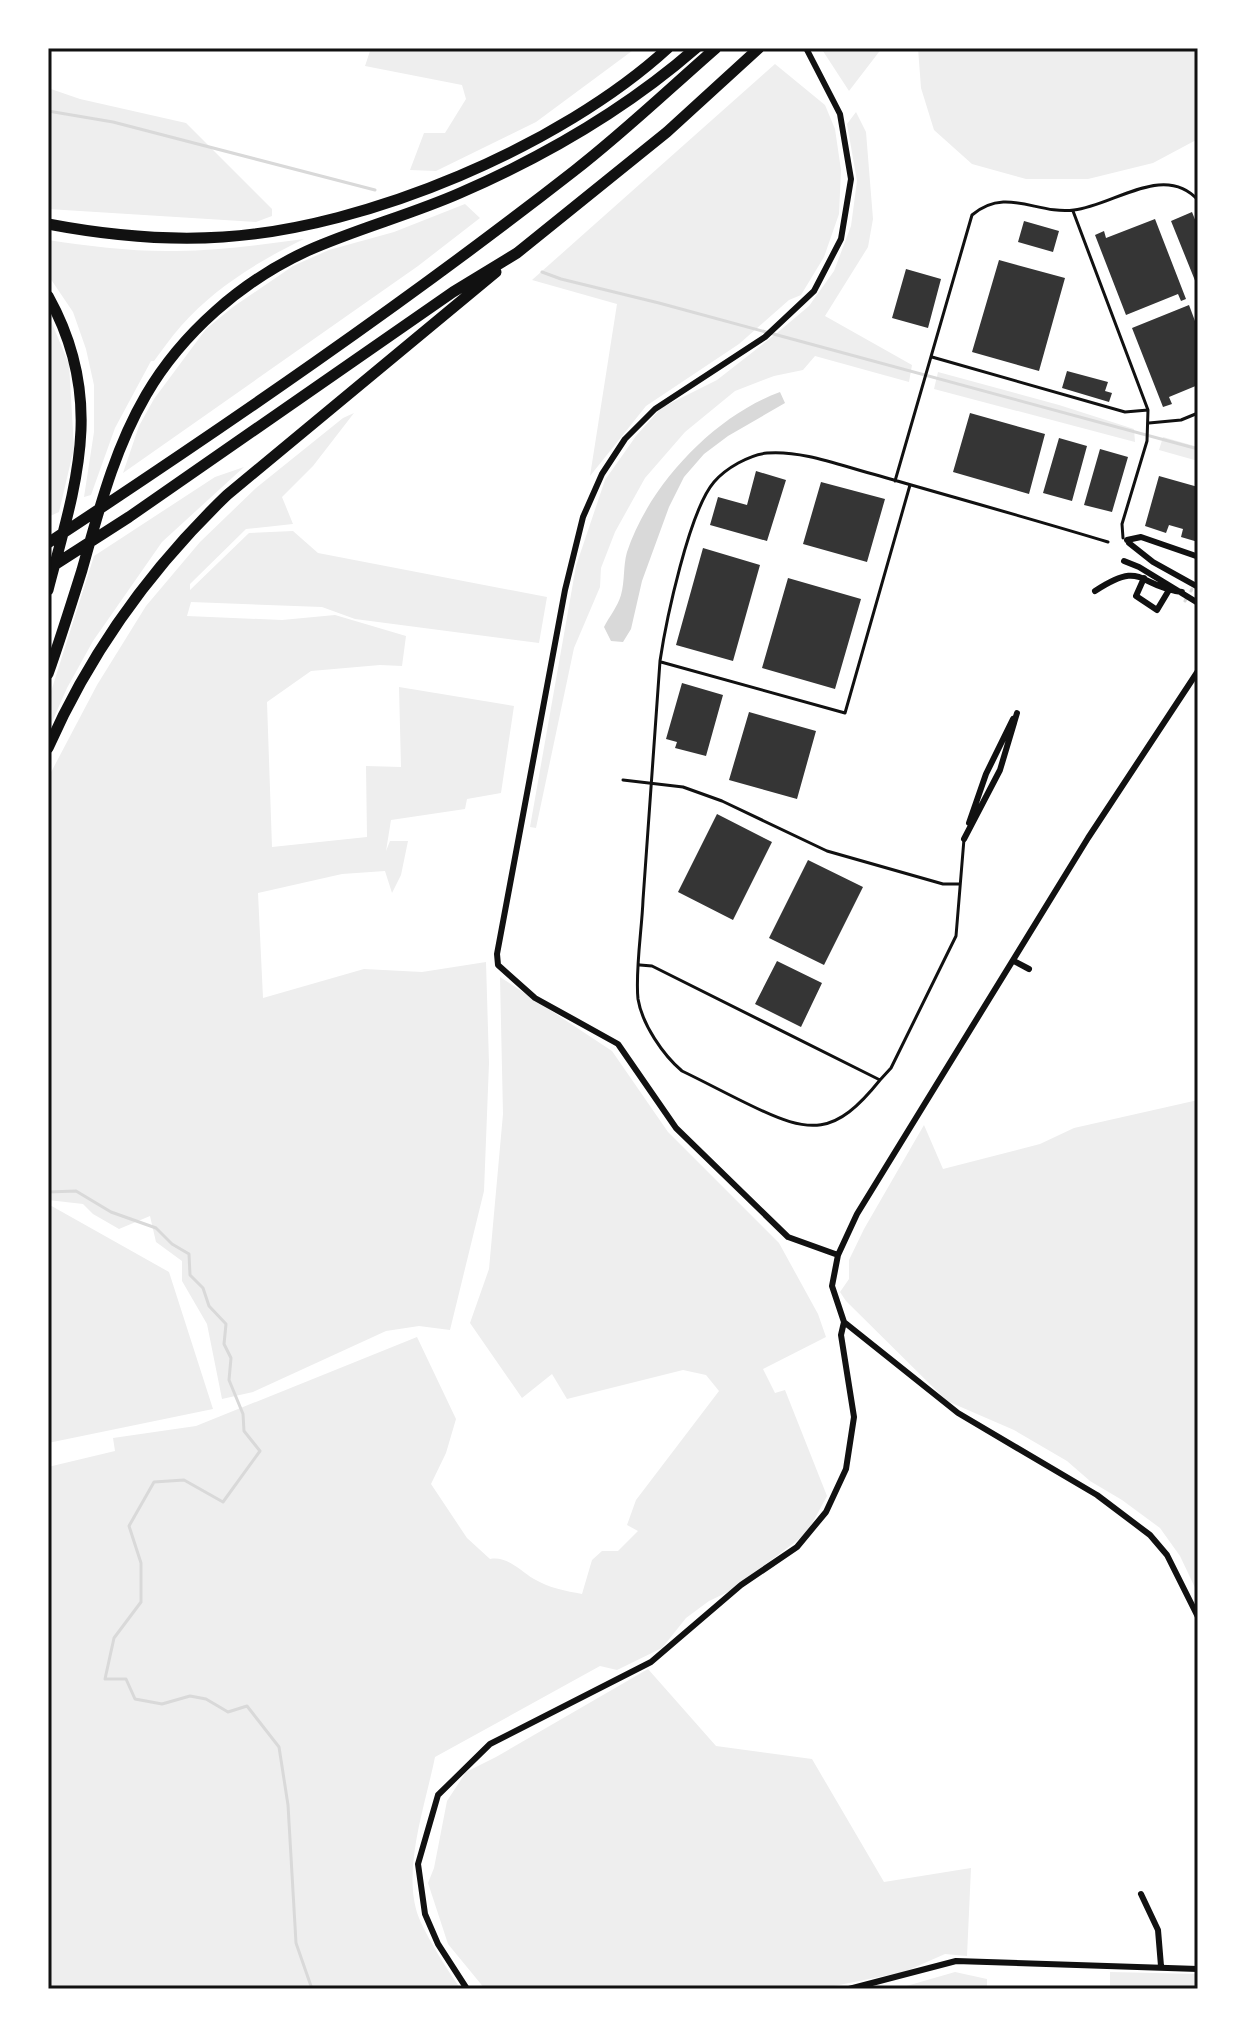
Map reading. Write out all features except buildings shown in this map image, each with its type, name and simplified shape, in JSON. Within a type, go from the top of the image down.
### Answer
[{"type":"highway","points":[[48,224],[143,239],[223,237],[292,229],[369,207],[461,176],[494,161],[588,110],[668,48]]},
{"type":"highway","points":[[615,109],[688,48]]},
{"type":"highway","points":[[48,674],[107,481],[123,440],[158,376],[204,323],[256,281],[299,255],[458,194],[535,157],[615,109],[667,73],[696,48]]},
{"type":"highway","points":[[48,543],[379,316],[494,232],[576,169],[716,48]]},
{"type":"highway","points":[[48,748],[59,723],[111,634],[150,578],[192,529],[227,495],[667,132],[759,48]]},
{"type":"highway","points":[[48,569],[129,517],[453,292],[517,253]]},
{"type":"highway","points":[[48,296],[74,356],[82,426],[70,508],[48,590]]},
{"type":"street","points":[[806,48],[840,114],[851,179],[841,239],[814,291],[765,337],[655,409],[625,439],[602,474],[583,517],[565,590],[497,954],[498,965],[535,998],[618,1044],[676,1128],[788,1237],[838,1255]]},
{"type":"street","points":[[1126,540],[1141,537],[1196,556]]},
{"type":"street","points":[[1126,540],[1153,562],[1198,587]]},
{"type":"street","points":[[1124,561],[1198,603]]},
{"type":"street","points":[[1095,591],[1120,576],[1138,575],[1169,590],[1182,592]]},
{"type":"street","points":[[1144,578],[1136,596],[1157,610],[1169,590]]},
{"type":"street","points":[[467,1989],[438,1944],[425,1914],[418,1864],[438,1795],[490,1744],[651,1662],[741,1585],[797,1547],[826,1512],[846,1469],[854,1417],[841,1335],[844,1322],[832,1286],[838,1255],[857,1214],[960,1043],[1088,838],[1198,671]]},
{"type":"street","points":[[1017,713],[997,778],[964,839],[986,774],[1017,713]]},
{"type":"street","points":[[1014,961],[1029,969]]},
{"type":"street","points":[[844,1322],[958,1413],[1097,1495],[1150,1535],[1167,1555],[1198,1617]]},
{"type":"street","points":[[1141,1894],[1158,1930],[1161,1966]]},
{"type":"street","points":[[849,1989],[956,1961],[1198,1969]]},
{"type":"lane","points":[[895,481],[972,215],[983,206],[999,201],[1073,211],[1159,185],[1191,192],[1198,200]]},
{"type":"lane","points":[[1073,211],[1148,410],[1147,441],[1122,524],[1126,540]]},
{"type":"lane","points":[[931,357],[1125,412],[1148,410]]},
{"type":"lane","points":[[1149,423],[1181,420],[1198,413]]},
{"type":"lane","points":[[964,839],[956,936],[891,1068],[866,1098],[825,1125],[804,1127],[782,1121],[672,1063],[641,1008],[638,996],[660,661],[665,627],[696,516],[714,482],[740,462],[763,453],[784,453],[810,457],[1108,542]]},
{"type":"lane","points":[[660,661],[845,713],[910,485]]},
{"type":"lane","points":[[623,780],[683,787],[722,801],[827,851],[943,884],[959,884]]},
{"type":"lane","points":[[640,965],[652,966],[880,1080]]},
{"type":"shaded area","points":[[371,48],[636,48],[536,122],[436,171],[410,170],[424,133],[445,133],[466,99],[462,85],[365,66]]},
{"type":"shaded area","points":[[821,48],[882,48],[849,91]]},
{"type":"shaded area","points":[[918,48],[1198,48],[1198,139],[1153,163],[1088,179],[1026,179],[972,164],[934,130],[921,88]]},
{"type":"shaded area","points":[[775,64],[825,105],[835,129],[841,170],[839,214],[824,257],[801,295],[789,300],[739,344],[646,406],[590,476],[617,304],[532,280]]},
{"type":"shaded area","points":[[48,88],[80,99],[186,123],[272,209],[272,216],[256,222],[48,209]]},
{"type":"shaded area","points":[[856,112],[866,132],[873,219],[868,247],[825,316],[912,365],[909,382],[815,356],[803,370],[774,376],[735,391],[685,432],[645,478],[615,532],[601,568],[600,587],[574,648],[536,828],[530,827],[576,566],[605,480],[636,436],[661,408],[717,380],[777,333],[809,306],[834,271],[851,226],[857,181],[847,124]]},
{"type":"shaded area","points":[[465,204],[480,218],[418,266],[123,473],[139,426],[154,399],[206,329],[233,307],[293,266],[329,250],[394,232]]},
{"type":"shaded area","points":[[304,239],[254,266],[222,288],[174,334],[151,361],[115,428],[91,495],[84,497],[94,432],[94,385],[73,312],[48,275],[48,240],[122,249],[184,251]]},
{"type":"shaded area","points":[[48,314],[69,364],[74,448],[59,512],[48,517]]},
{"type":"shaded area","points":[[938,372],[1134,429],[1135,442],[934,389]]},
{"type":"shaded area","points":[[780,392],[785,403],[728,436],[704,454],[684,477],[669,507],[642,581],[631,629],[623,642],[611,641],[604,627],[621,595],[627,552],[651,502],[687,456],[708,436],[755,403]]},
{"type":"shaded area","points":[[354,413],[313,466],[282,497],[293,524],[246,529],[190,584],[190,590],[249,533],[293,531],[318,553],[547,597],[539,643],[355,619],[322,607],[191,602],[187,616],[282,620],[335,615],[406,636],[402,666],[311,671],[267,702],[272,847],[367,837],[366,766],[401,767],[399,687],[514,706],[501,793],[467,799],[465,809],[391,820],[386,851],[390,841],[408,841],[401,875],[392,893],[385,871],[342,874],[258,893],[263,998],[364,969],[422,972],[486,962],[489,1063],[484,1191],[450,1330],[419,1326],[386,1331],[253,1392],[222,1399],[207,1324],[182,1281],[182,1261],[156,1242],[150,1216],[119,1229],[93,1214],[83,1204],[48,1200],[48,778],[97,685],[146,606],[200,542],[256,488],[343,418]]},
{"type":"shaded area","points":[[1163,437],[1198,447],[1198,461],[1159,450]]},
{"type":"shaded area","points":[[244,467],[162,542],[93,641],[48,731],[48,701],[94,556],[215,477]]},
{"type":"shaded area","points":[[500,977],[612,1051],[668,1132],[779,1243],[818,1314],[826,1337],[763,1369],[775,1393],[785,1390],[827,1496],[807,1533],[730,1591],[709,1601],[686,1618],[662,1648],[617,1670],[600,1666],[435,1757],[414,1853],[413,1891],[423,1927],[461,1989],[48,1989],[48,1467],[115,1451],[113,1438],[196,1426],[417,1337],[456,1419],[446,1453],[431,1484],[467,1538],[490,1559],[508,1562],[546,1585],[582,1594],[592,1560],[602,1551],[618,1551],[638,1531],[627,1525],[636,1500],[719,1391],[706,1375],[683,1370],[567,1399],[552,1374],[522,1398],[470,1323],[489,1269],[503,1114]]},
{"type":"shaded area","points":[[1198,1100],[1198,1594],[1180,1556],[1160,1528],[1090,1481],[1067,1461],[1014,1430],[947,1401],[840,1292],[849,1279],[849,1260],[864,1229],[924,1125],[943,1169],[1040,1144],[1074,1128]]},
{"type":"shaded area","points":[[48,1204],[169,1272],[213,1409],[48,1443]]},
{"type":"shaded area","points":[[648,1669],[716,1746],[812,1759],[884,1882],[971,1868],[967,1956],[945,1954],[904,1972],[819,1989],[485,1989],[448,1944],[428,1883],[434,1868],[447,1801],[466,1772]]},
{"type":"shaded area","points":[[955,1972],[987,1979],[987,1989],[896,1989]]},
{"type":"shaded area","points":[[1110,1972],[1198,1974],[1198,1989],[1110,1989]]},
{"type":"waterway","points":[[48,111],[113,122],[375,190]]},
{"type":"waterway","points":[[542,272],[1198,449]]},
{"type":"waterway","points":[[48,1192],[76,1191],[111,1212],[156,1228],[172,1244],[189,1254],[190,1275],[203,1288],[209,1306],[226,1324],[224,1344],[231,1358],[229,1380],[243,1414],[244,1431],[260,1451],[223,1502],[184,1480],[154,1482],[129,1526],[141,1563],[141,1602],[114,1638],[105,1679],[126,1679],[135,1699],[162,1704],[190,1696],[206,1699],[228,1712],[247,1706],[279,1747],[288,1805],[296,1943],[312,1989]]}]
